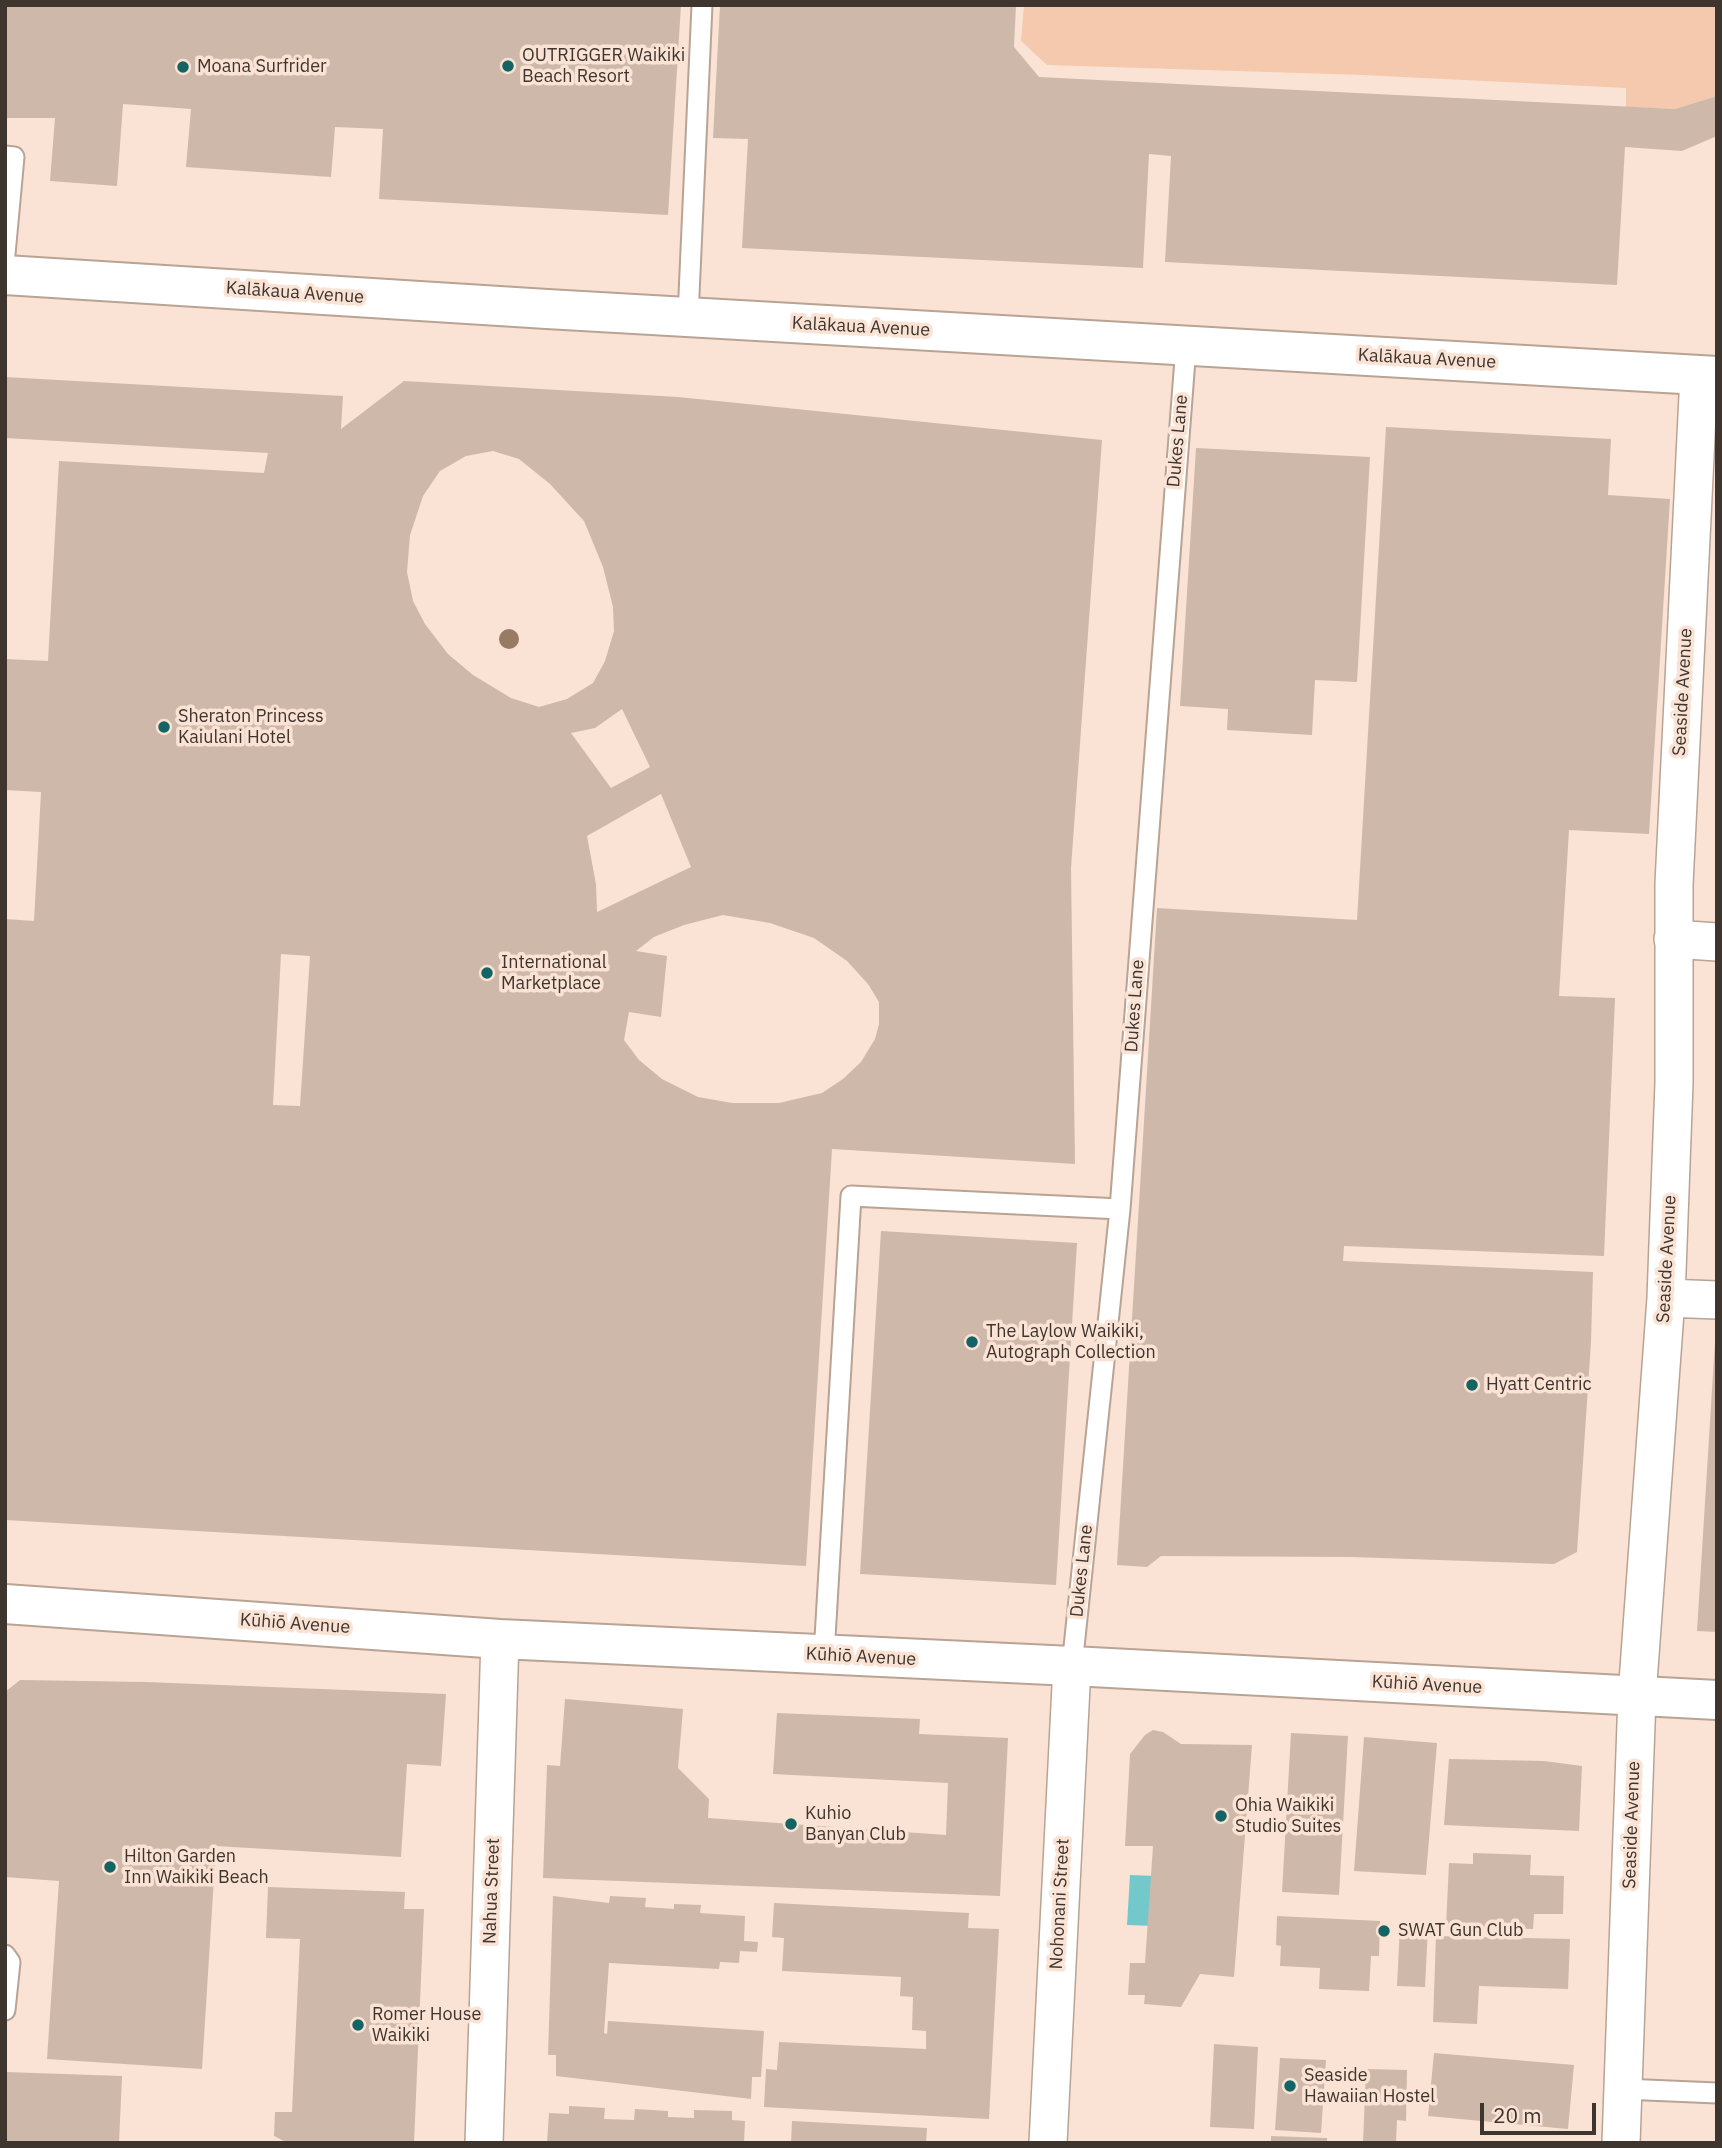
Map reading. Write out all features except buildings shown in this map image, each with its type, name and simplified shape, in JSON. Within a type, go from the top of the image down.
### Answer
[{"type":"street","name":"Kalākaua Avenue","points":[[5,275],[1708,376]]},
{"type":"street","name":"Seaside Avenue","points":[[1621,2143],[1637,1696],[1666,1298],[1674,1083],[1673,939],[1708,376]]},
{"type":"street","points":[[1673,939],[1717,942]]},
{"type":"street","points":[[1666,1298],[1717,1300]]},
{"type":"street","name":"Kūhiō Avenue","points":[[5,1604],[500,1639],[1717,1700]]},
{"type":"street","name":"Nahua Street","points":[[484,2143],[500,1639]]},
{"type":"street","name":"Nohonani Street","points":[[1048,2143],[1072,1666]]},
{"type":"lane","points":[[688,317],[702,5]]},
{"type":"lane","points":[[5,156],[14,157],[5,254]]},
{"type":"lane","name":"Dukes Lane","points":[[1072,1666],[1119,1209],[1186,346]]},
{"type":"lane","points":[[824,1655],[851,1196],[1119,1209]]},
{"type":"lane","points":[[5,1955],[10,1962],[5,2010]]},
{"type":"lane","points":[[1623,2090],[1717,2093]]},
{"type":"shaded area","points":[[1024,5],[1717,5],[1717,96],[1675,109],[1626,107],[1626,88],[1363,75],[1047,65],[1021,41]]},
{"type":"water","points":[[1130,1875],[1156,1876],[1154,1926],[1127,1925]]},
{"type":"place","name":"OUTRIGGER Waikiki Beach Resort","points":[[508,66]]},
{"type":"place","name":"Moana Surfrider","points":[[183,67]]},
{"type":"place","name":"Sheraton Princess Kaiulani Hotel","points":[[164,727]]},
{"type":"place","name":"International Marketplace","points":[[487,973]]},
{"type":"place","name":"The Laylow Waikiki, Autograph Collection","points":[[972,1342]]},
{"type":"place","name":"Hyatt Centric","points":[[1472,1385]]},
{"type":"place","name":"Ohia Waikiki Studio Suites","points":[[1221,1816]]},
{"type":"place","name":"Kuhio Banyan Club","points":[[791,1824]]},
{"type":"place","name":"Hilton Garden Inn Waikiki Beach","points":[[110,1867]]},
{"type":"place","name":"SWAT Gun Club","points":[[1384,1931]]},
{"type":"place","name":"Romer House Waikiki","points":[[358,2025]]},
{"type":"place","name":"Seaside Hawaiian Hostel","points":[[1290,2086]]}]
